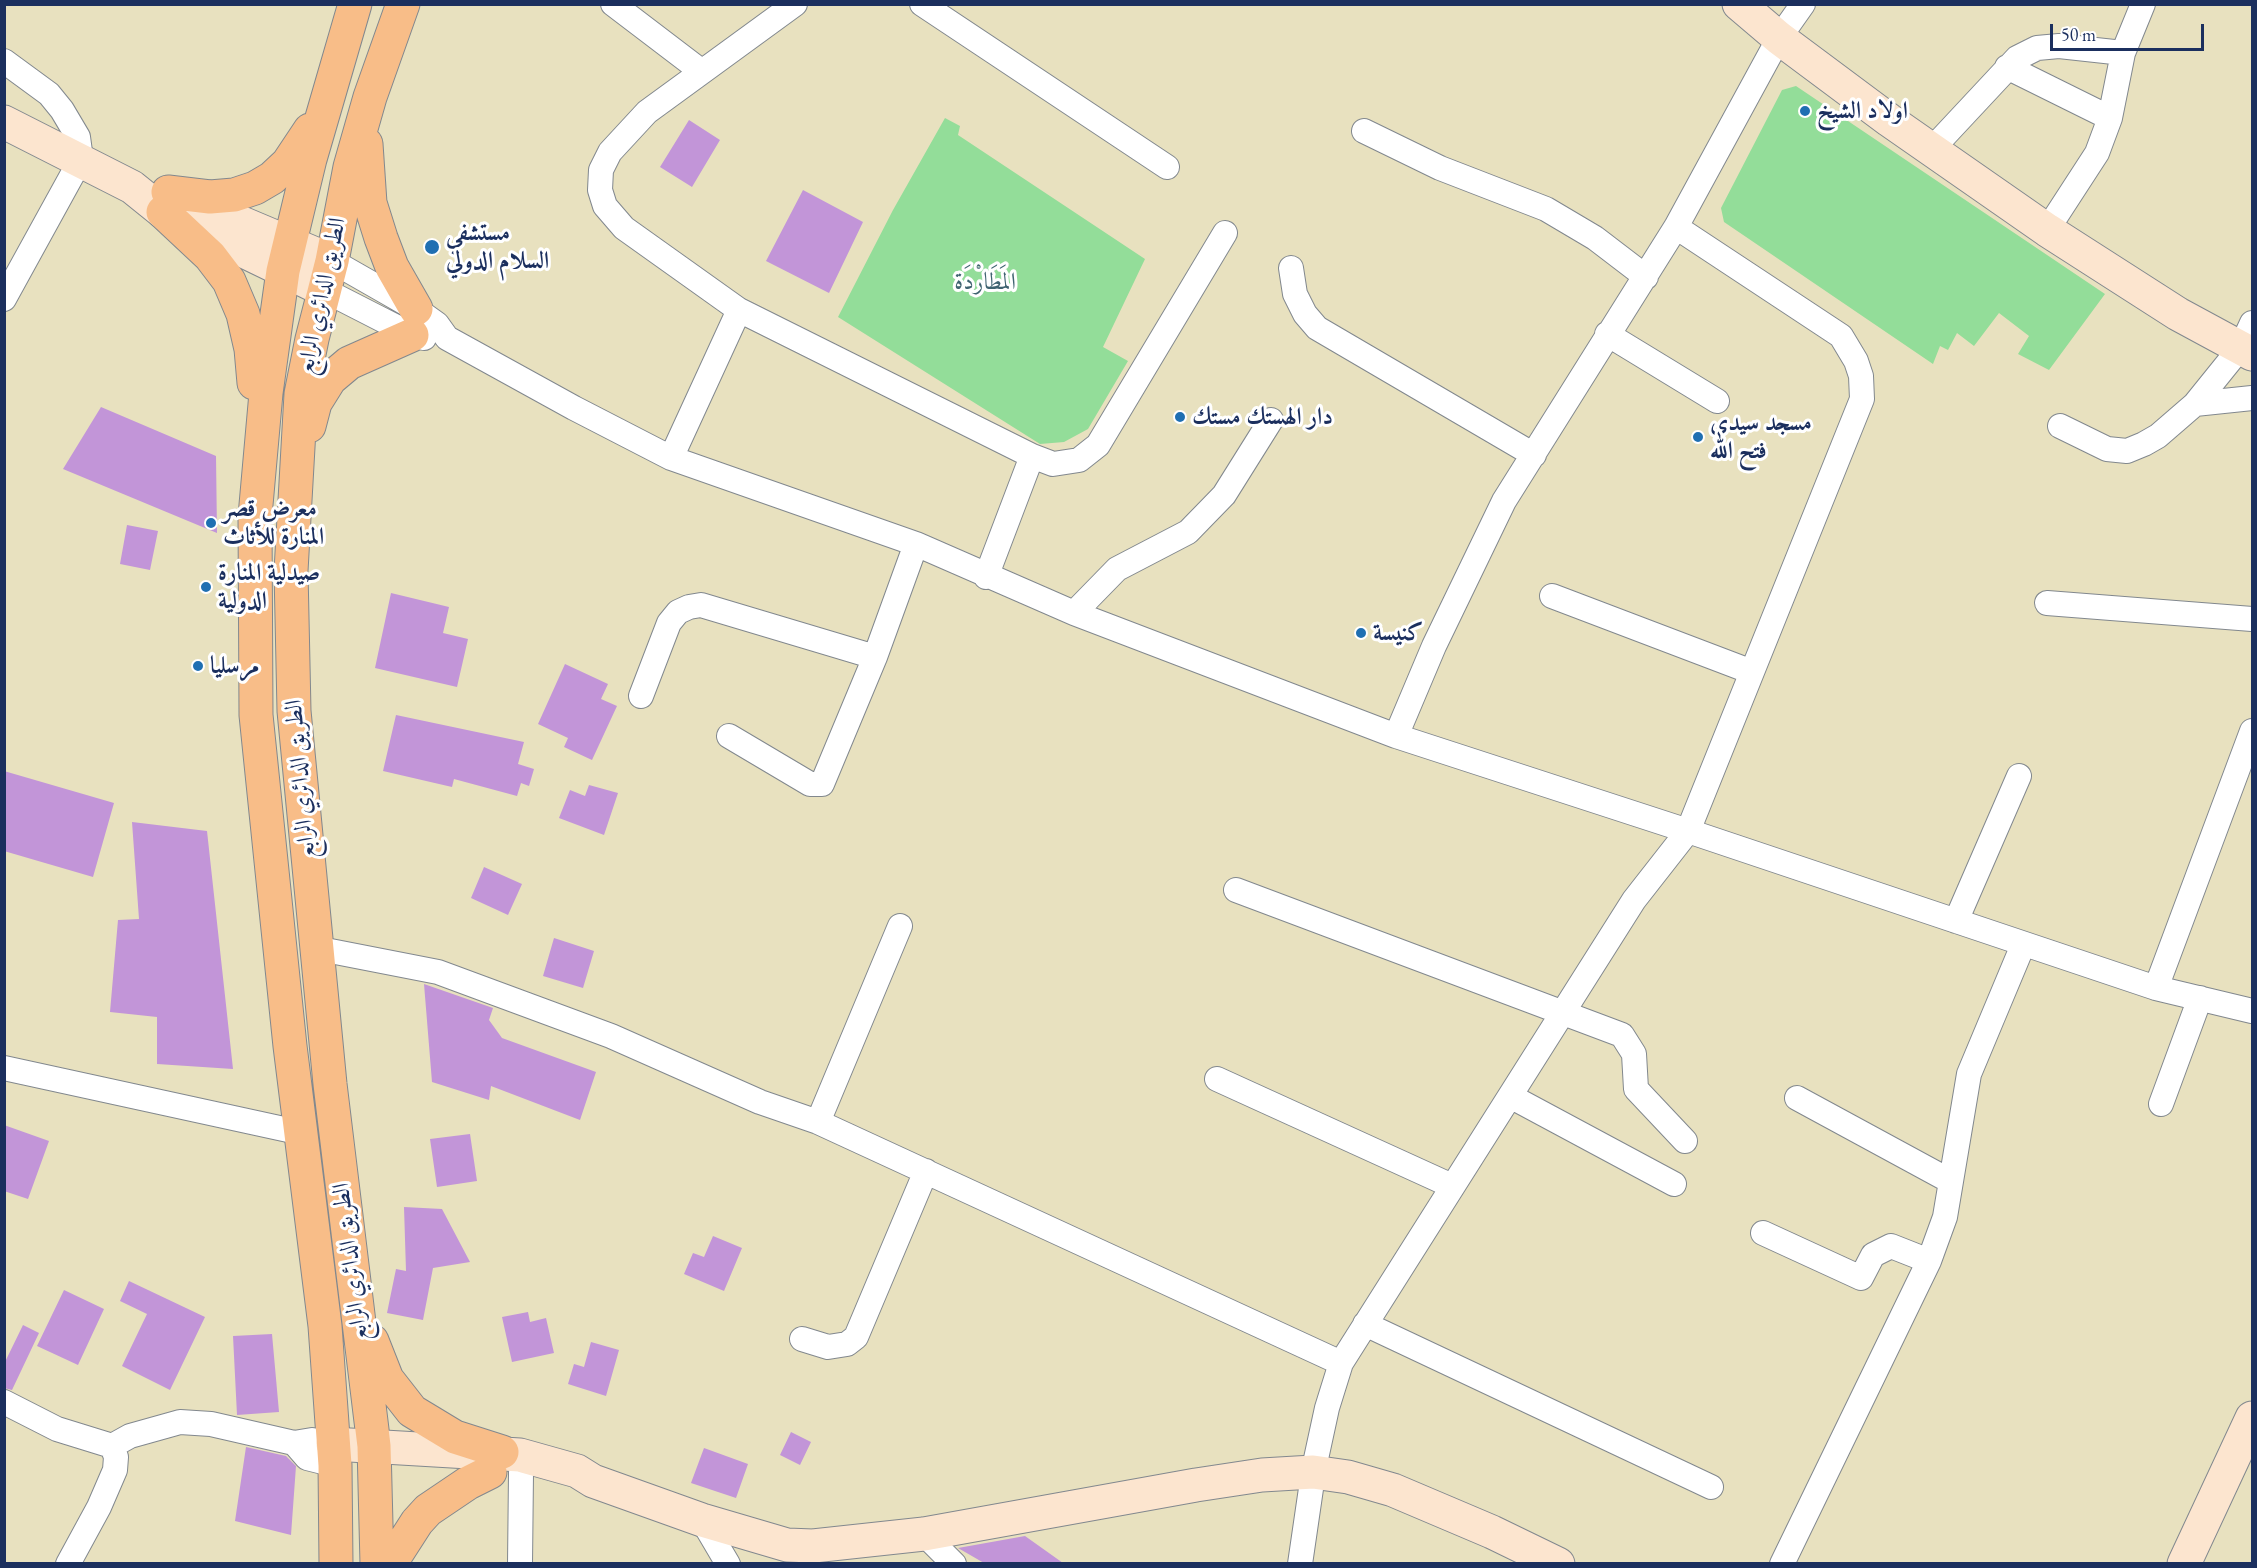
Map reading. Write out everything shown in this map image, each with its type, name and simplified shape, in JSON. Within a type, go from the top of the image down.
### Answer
[{"type":"main road","name":"الطريق الدائري الرابع","points":[[336,1563],[334,1455],[325,1326],[280,956],[256,715],[255,516],[273,331],[286,256],[326,102],[355,4]]},
{"type":"main road","name":"الطريق الدائري الرابع","points":[[377,1563],[375,1458],[315,948],[294,711],[291,571],[301,394],[350,167],[370,97],[403,4]]},
{"type":"main road","points":[[297,459],[315,403],[330,379],[349,363],[414,322],[370,203],[366,148],[370,97]]},
{"type":"main road","points":[[165,202],[234,195],[272,178],[303,143],[326,102]]},
{"type":"main road","points":[[165,202],[229,281],[243,314],[251,349],[259,457]]},
{"type":"main road","points":[[355,1296],[387,1378],[406,1405],[432,1425],[504,1466]]},
{"type":"main road","points":[[390,1563],[417,1522],[428,1510],[468,1482],[504,1466]]},
{"type":"street","points":[[613,4],[701,71]]},
{"type":"street","points":[[795,4],[647,112],[609,153],[601,170],[600,189],[604,206],[624,228],[739,310],[1032,456],[1053,464],[1079,460],[1098,445],[1225,233]]},
{"type":"street","points":[[921,4],[1167,167]]},
{"type":"street","points":[[1739,4],[1779,38],[2047,230],[2178,314],[2249,342],[2195,404],[2158,436],[2127,451],[2107,448],[2060,426]]},
{"type":"street","points":[[1396,736],[1434,646],[1504,501],[1582,380],[1607,334],[1646,277],[1676,227],[1779,38],[1803,4]]},
{"type":"street","points":[[2047,230],[2097,153],[2110,118],[2123,53],[2143,4]]},
{"type":"street","points":[[1932,149],[2017,58],[2037,48],[2059,46],[2123,53]]},
{"type":"street","points":[[4,61],[49,93],[78,137],[81,159],[4,299]]},
{"type":"street","points":[[2007,67],[2110,118]]},
{"type":"street","points":[[4,122],[81,159],[132,187],[328,275],[414,322],[437,324],[447,338],[671,458],[916,544],[986,577],[1074,613],[1396,736],[2156,988],[2253,1011]]},
{"type":"street","points":[[1364,131],[1440,168],[1546,209],[1595,238],[1646,277]]},
{"type":"street","points":[[1300,1563],[1313,1472],[1327,1408],[1341,1363],[1635,900],[1688,831],[1862,399],[1861,376],[1841,336],[1676,227]]},
{"type":"street","points":[[1291,268],[1295,294],[1305,314],[1317,328],[1534,455]]},
{"type":"street","points":[[671,458],[739,310]]},
{"type":"street","points":[[1607,334],[1717,401]]},
{"type":"street","points":[[2195,404],[2253,398]]},
{"type":"street","points":[[1074,613],[1117,569],[1188,532],[1224,495],[1271,420]]},
{"type":"street","points":[[986,577],[1032,456]]},
{"type":"street","points":[[729,736],[810,784],[822,784],[875,657],[916,544]]},
{"type":"street","points":[[1552,596],[1752,672]]},
{"type":"street","points":[[2047,603],[2253,619]]},
{"type":"street","points":[[641,696],[669,623],[678,612],[701,605],[875,657]]},
{"type":"street","points":[[2156,988],[2253,731]]},
{"type":"street","points":[[1956,921],[2019,776]]},
{"type":"street","points":[[1236,890],[1622,1035],[1634,1054],[1636,1089],[1685,1141]]},
{"type":"street","points":[[818,1122],[900,926]]},
{"type":"street","points":[[1782,1563],[1929,1261],[1945,1217],[1969,1074],[2023,945]]},
{"type":"street","points":[[315,948],[449,976],[600,1032],[760,1102],[818,1122],[1341,1363]]},
{"type":"street","points":[[2161,1104],[2200,998]]},
{"type":"street","points":[[4,1068],[302,1133]]},
{"type":"street","points":[[1217,1079],[1452,1186]]},
{"type":"street","points":[[1510,1096],[1674,1184]]},
{"type":"street","points":[[1797,1098],[1950,1181]]},
{"type":"street","points":[[802,1339],[828,1347],[847,1344],[856,1337],[926,1171]]},
{"type":"street","points":[[1763,1233],[1861,1278],[1873,1255],[1891,1245],[1929,1261]]},
{"type":"street","points":[[1365,1324],[1711,1487]]},
{"type":"street","points":[[4,1402],[57,1429],[112,1446],[130,1436],[180,1422],[211,1424],[294,1443],[312,1440],[334,1455],[577,1471],[593,1481],[702,1520],[787,1545],[836,1545],[924,1534],[1196,1485],[1262,1475],[1313,1472],[1348,1477],[1393,1490],[1558,1563]]},
{"type":"street","points":[[2184,1563],[2250,1433]]},
{"type":"street","points":[[68,1563],[99,1507],[115,1470],[116,1457],[112,1446]]},
{"type":"street","points":[[504,1466],[520,1563]]},
{"type":"street","points":[[702,1520],[728,1563]]},
{"type":"street","points":[[924,1534],[954,1563]]},
{"type":"green space","points":[[1796,86],[2105,294],[2049,370],[2018,354],[2029,336],[1999,313],[1974,346],[1957,333],[1948,350],[1940,346],[1933,364],[1724,222],[1721,208],[1782,90]]},
{"type":"green space","name":"المَطَارْدَة","points":[[945,118],[960,126],[958,135],[1145,259],[1103,347],[1128,361],[1088,429],[1064,442],[1040,444],[838,317],[893,210]]},
{"type":"building","points":[[689,120],[720,140],[692,187],[660,167]]},
{"type":"building","points":[[803,190],[863,222],[829,293],[766,261]]},
{"type":"building","points":[[101,407],[216,456],[217,533],[63,469]]},
{"type":"building","points":[[127,525],[158,531],[150,570],[120,564]]},
{"type":"building","points":[[391,593],[449,607],[443,633],[468,639],[457,687],[375,668]]},
{"type":"building","points":[[565,664],[608,684],[601,699],[617,706],[592,760],[564,747],[568,738],[538,724]]},
{"type":"building","points":[[396,715],[524,742],[518,764],[534,769],[529,786],[521,783],[517,796],[454,779],[452,787],[383,771]]},
{"type":"building","points":[[4,771],[114,803],[93,877],[4,851]]},
{"type":"building","points":[[589,785],[618,793],[604,835],[559,818],[570,790],[585,796]]},
{"type":"building","points":[[132,822],[207,831],[233,1069],[157,1064],[157,1017],[110,1012],[118,920],[139,919]]},
{"type":"building","points":[[484,867],[522,884],[508,915],[471,898]]},
{"type":"building","points":[[554,938],[594,951],[583,988],[543,976]]},
{"type":"building","points":[[424,984],[493,1008],[489,1020],[502,1038],[596,1072],[580,1120],[491,1086],[489,1100],[432,1082]]},
{"type":"building","points":[[4,1125],[49,1141],[28,1199],[4,1191]]},
{"type":"building","points":[[470,1134],[477,1181],[437,1187],[430,1139]]},
{"type":"building","points":[[404,1207],[442,1209],[470,1262],[433,1268],[423,1320],[387,1313],[396,1269],[406,1271]]},
{"type":"building","points":[[713,1236],[742,1248],[724,1291],[684,1274],[693,1253],[704,1257]]},
{"type":"building","points":[[129,1281],[205,1317],[170,1390],[122,1366],[147,1314],[120,1301]]},
{"type":"building","points":[[64,1290],[104,1309],[78,1365],[37,1346]]},
{"type":"building","points":[[528,1312],[530,1322],[546,1318],[554,1353],[512,1362],[502,1317]]},
{"type":"building","points":[[23,1325],[39,1333],[12,1390],[4,1388],[4,1364]]},
{"type":"building","points":[[272,1334],[279,1412],[237,1415],[233,1336]]},
{"type":"building","points":[[591,1342],[619,1350],[606,1396],[568,1384],[574,1364],[584,1367]]},
{"type":"building","points":[[791,1432],[811,1442],[800,1465],[780,1455]]},
{"type":"building","points":[[246,1447],[286,1456],[296,1466],[291,1535],[235,1521]]},
{"type":"building","points":[[704,1448],[748,1464],[736,1498],[691,1483]]},
{"type":"building","points":[[1025,1536],[1063,1563],[984,1563],[958,1548]]},
{"type":"place","name":"اولاد الشيخ","points":[[1805,111]]},
{"type":"place","name":"مستشفي السلام الدولي","points":[[432,247]]},
{"type":"place","name":"دار الهستك مستك","points":[[1180,417]]},
{"type":"place","name":"مسجد سيدي فتح الله","points":[[1698,437]]},
{"type":"place","name":"معرض قصر المنارة للأثاث","points":[[211,523]]},
{"type":"place","name":"صيدلية المنارة الدولية","points":[[206,587]]},
{"type":"place","name":"كنيسة","points":[[1361,633]]},
{"type":"place","name":"مرسليا","points":[[198,666]]}]
